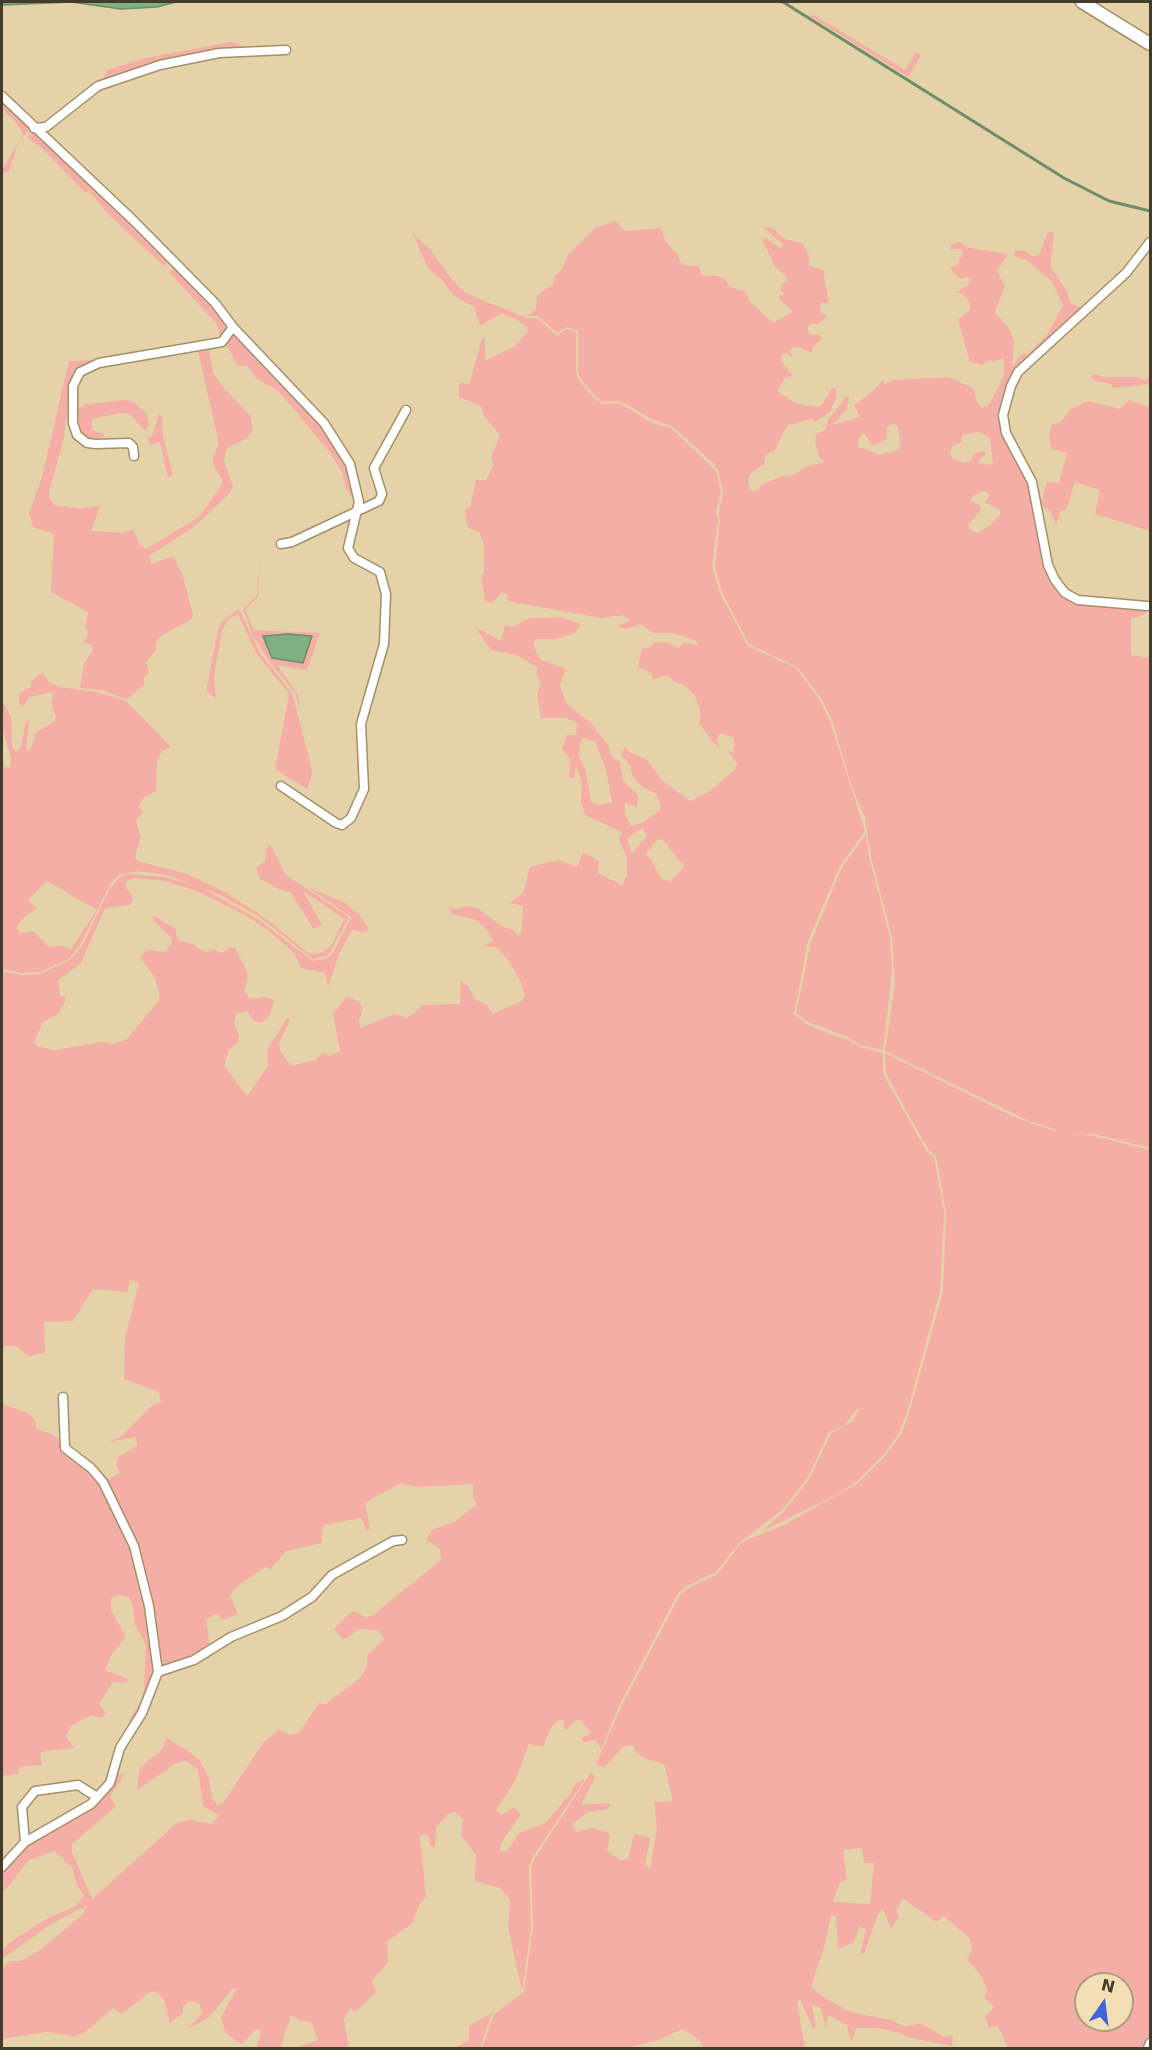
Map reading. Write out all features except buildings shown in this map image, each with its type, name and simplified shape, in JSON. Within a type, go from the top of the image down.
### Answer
[{"type":"street","points":[[1082,2],[1150,44]]},
{"type":"street","points":[[34,128],[46,127],[106,82],[160,65],[219,53],[286,50]]},
{"type":"street","points":[[2,96],[142,229],[215,303],[233,327],[335,437],[354,478],[359,512],[347,543],[348,548],[354,558],[380,572],[386,594],[384,644],[361,723],[364,789],[351,818],[342,825],[281,786]]},
{"type":"street","points":[[1147,606],[1078,600],[1065,592],[1055,580],[1048,565],[1032,482],[1003,423],[1011,386],[1018,372],[1126,273],[1150,242]]},
{"type":"street","points":[[134,456],[133,447],[129,443],[96,444],[87,442],[77,435],[73,423],[73,386],[80,372],[99,363],[222,342],[233,327]]},
{"type":"street","points":[[281,544],[292,542],[379,501],[382,494],[374,468],[406,410]]},
{"type":"street","points":[[2,1867],[25,1842],[91,1804],[110,1782],[120,1748],[142,1713],[158,1672],[149,1606],[134,1546],[103,1482],[91,1468],[65,1448],[63,1397]]},
{"type":"street","points":[[158,1672],[194,1660],[231,1637],[282,1616],[312,1598],[332,1575],[393,1541],[402,1540]]},
{"type":"street","points":[[25,1842],[22,1807],[35,1791],[78,1785],[97,1797]]},
{"type":"street","points":[[1148,2049],[1150,2043]]},
{"type":"shaded area","points":[[2,2],[71,2],[2,5]]},
{"type":"shaded area","points":[[71,2],[176,2],[157,7],[121,9]]},
{"type":"shaded area","points":[[812,14],[905,70],[916,52],[921,55],[908,77],[810,16]]},
{"type":"shaded area","points":[[230,42],[250,48],[159,63],[103,80],[107,70],[146,58]]},
{"type":"shaded area","points":[[2,101],[28,126],[29,130],[19,141],[23,134],[15,121],[2,109]]},
{"type":"shaded area","points":[[34,132],[101,197],[135,224],[169,262],[164,266],[109,215],[89,191],[85,193],[46,152],[27,137]]},
{"type":"shaded area","points":[[19,141],[9,171],[2,173],[2,167],[5,166]]},
{"type":"shaded area","points":[[616,221],[625,231],[661,228],[666,242],[677,254],[682,265],[699,266],[701,275],[718,276],[726,280],[730,287],[745,291],[750,302],[773,323],[793,311],[779,299],[779,295],[785,295],[781,290],[781,284],[787,282],[785,275],[775,267],[762,239],[766,238],[780,248],[784,245],[762,226],[773,228],[784,239],[802,243],[809,255],[809,265],[823,270],[829,303],[822,303],[820,309],[821,314],[827,315],[817,324],[810,324],[807,328],[810,335],[819,334],[822,339],[813,346],[812,353],[796,346],[789,350],[793,358],[786,353],[782,355],[781,361],[793,376],[785,378],[777,391],[795,403],[816,407],[822,405],[832,388],[836,389],[836,398],[830,412],[816,422],[812,419],[788,425],[774,451],[766,454],[764,464],[751,473],[748,479],[750,490],[757,491],[763,484],[782,476],[790,477],[808,466],[824,462],[818,455],[815,440],[817,434],[826,429],[828,420],[847,396],[849,396],[847,409],[832,425],[860,417],[854,405],[869,395],[883,380],[884,384],[893,380],[949,377],[973,388],[978,404],[982,408],[988,406],[1004,376],[1004,358],[993,362],[989,360],[982,365],[970,362],[958,320],[970,310],[970,304],[965,296],[957,292],[968,285],[971,279],[968,277],[960,279],[952,271],[951,267],[957,265],[963,253],[960,249],[950,249],[951,244],[961,242],[965,247],[1008,254],[997,271],[1005,286],[995,312],[1010,330],[1014,341],[1012,367],[1019,357],[1024,353],[1027,355],[1047,335],[1063,305],[1052,282],[1028,261],[1014,256],[1015,250],[1026,251],[1032,256],[1039,255],[1047,234],[1050,231],[1054,233],[1050,266],[1067,291],[1070,303],[1085,309],[1017,372],[1002,415],[1031,482],[1047,565],[1064,594],[1147,607],[1146,614],[1131,619],[1131,655],[1150,658],[1150,1148],[1099,1135],[1064,1132],[1029,1121],[885,1051],[895,984],[892,937],[871,857],[865,818],[852,787],[832,720],[821,698],[797,667],[749,644],[722,592],[715,567],[719,512],[723,492],[718,471],[714,464],[672,426],[653,420],[618,401],[602,402],[594,395],[580,378],[578,371],[578,331],[567,327],[557,333],[538,316],[528,316],[536,309],[537,296],[554,283],[554,277],[562,269],[568,255],[595,228]],"holes":[[[894,424],[898,427],[899,450],[877,455],[868,449],[859,448],[858,440],[863,432],[872,445],[877,445],[887,439],[887,426]],[[978,432],[990,437],[993,465],[980,464],[978,461],[986,454],[984,451],[975,453],[970,462],[963,463],[952,458],[950,452],[953,446],[962,442],[962,435]],[[982,491],[988,493],[989,496],[985,502],[999,509],[1001,514],[991,525],[977,533],[968,525],[982,509],[978,504],[970,502],[972,497]]]},
{"type":"shaded area","points":[[412,233],[430,249],[465,293],[527,318],[537,318],[557,336],[567,329],[576,332],[578,379],[593,397],[602,404],[618,403],[652,423],[671,428],[716,471],[721,492],[716,512],[718,520],[712,566],[720,593],[748,646],[796,668],[819,699],[830,721],[865,831],[840,866],[808,941],[794,1014],[805,1023],[829,1034],[849,1040],[860,1047],[883,1053],[883,1074],[927,1152],[934,1157],[944,1213],[940,1291],[908,1409],[899,1433],[883,1455],[857,1481],[836,1495],[762,1531],[783,1513],[810,1478],[831,1433],[852,1422],[859,1410],[857,1409],[845,1425],[829,1432],[808,1477],[781,1511],[739,1543],[716,1572],[685,1587],[677,1595],[619,1706],[601,1750],[596,1740],[584,1742],[581,1738],[591,1733],[581,1720],[575,1721],[566,1730],[563,1727],[565,1721],[559,1719],[550,1729],[543,1747],[529,1744],[515,1781],[496,1810],[501,1815],[514,1807],[521,1814],[501,1843],[500,1851],[507,1851],[519,1833],[546,1823],[576,1783],[585,1779],[533,1857],[529,1867],[531,1928],[522,1991],[508,1927],[510,1900],[500,1888],[475,1881],[476,1855],[461,1836],[463,1820],[456,1812],[448,1814],[436,1828],[435,1848],[430,1846],[428,1834],[420,1836],[426,1897],[419,1905],[412,1924],[387,1941],[388,1963],[372,1980],[376,1992],[355,2012],[350,2008],[344,2019],[349,2048],[296,2048],[318,2040],[311,2022],[301,2021],[291,2015],[280,2048],[257,2048],[261,2030],[256,2029],[242,2044],[236,2041],[225,2032],[221,2017],[236,1990],[233,1988],[209,2017],[186,2030],[202,2014],[199,2003],[190,2001],[183,2006],[183,2013],[170,2023],[164,2000],[156,1991],[148,1993],[122,2014],[113,2008],[84,2033],[75,2036],[47,2032],[2,2039],[2,1969],[10,1961],[21,1961],[39,1951],[82,1915],[88,1905],[51,1924],[2,1959],[2,1950],[12,1941],[46,1919],[74,1907],[84,1896],[77,1885],[72,1868],[55,1851],[29,1860],[2,1894],[2,1870],[26,1844],[70,1820],[115,1775],[125,1773],[110,1797],[116,1806],[72,1844],[72,1852],[92,1899],[177,1823],[189,1820],[212,1824],[219,1815],[203,1806],[198,1769],[186,1761],[178,1762],[137,1790],[140,1768],[162,1749],[167,1738],[200,1761],[209,1778],[212,1798],[218,1805],[223,1803],[263,1743],[279,1730],[290,1735],[299,1733],[319,1703],[326,1704],[359,1679],[366,1669],[368,1655],[384,1639],[378,1630],[359,1629],[343,1640],[334,1629],[351,1612],[357,1612],[364,1617],[372,1616],[441,1560],[440,1549],[426,1540],[432,1530],[456,1521],[477,1504],[473,1497],[473,1484],[420,1487],[400,1484],[365,1503],[370,1528],[367,1531],[361,1518],[323,1525],[322,1543],[286,1551],[271,1569],[265,1567],[235,1588],[230,1597],[238,1614],[222,1620],[217,1613],[206,1620],[210,1646],[183,1660],[158,1667],[145,1583],[105,1481],[120,1473],[116,1465],[118,1457],[137,1446],[136,1437],[109,1442],[123,1435],[150,1407],[161,1402],[159,1392],[124,1379],[125,1339],[139,1283],[130,1280],[127,1292],[93,1289],[73,1321],[44,1322],[45,1353],[28,1356],[16,1346],[5,1346],[2,1351],[2,971],[21,975],[40,974],[70,960],[82,946],[109,890],[120,877],[128,874],[166,877],[200,887],[256,918],[313,961],[327,958],[333,953],[351,917],[308,887],[345,903],[359,914],[369,929],[365,932],[352,930],[340,952],[328,987],[325,973],[301,968],[294,953],[268,930],[245,915],[199,892],[165,881],[134,878],[127,881],[125,886],[134,899],[130,905],[105,908],[81,963],[58,980],[60,995],[66,997],[65,1002],[58,1014],[43,1022],[34,1042],[39,1047],[55,1050],[101,1042],[113,1044],[127,1039],[160,999],[155,978],[140,957],[147,950],[165,952],[172,943],[171,938],[153,920],[154,916],[176,929],[180,941],[194,944],[201,950],[208,952],[213,949],[222,953],[231,947],[235,948],[246,969],[248,977],[244,991],[250,999],[264,997],[274,1000],[270,1015],[262,1023],[254,1021],[247,1011],[236,1014],[234,1023],[239,1035],[238,1042],[229,1050],[224,1066],[247,1096],[268,1066],[267,1050],[287,1018],[290,1020],[279,1043],[280,1050],[291,1066],[315,1060],[323,1052],[330,1056],[340,1051],[333,1014],[347,996],[359,1002],[363,1009],[359,1020],[360,1028],[395,1014],[406,1018],[422,1005],[460,1004],[461,981],[468,986],[475,999],[487,1005],[493,1014],[521,1001],[525,997],[521,982],[509,961],[496,947],[483,946],[493,941],[488,931],[476,920],[452,914],[449,907],[459,909],[468,906],[479,909],[503,927],[514,930],[518,937],[522,930],[523,906],[509,903],[523,893],[530,867],[558,860],[577,867],[583,852],[599,861],[598,873],[622,885],[627,876],[627,858],[619,840],[622,832],[585,815],[581,802],[582,783],[577,768],[575,777],[570,779],[570,759],[562,749],[567,735],[576,735],[577,723],[566,718],[541,718],[537,694],[541,684],[536,674],[538,668],[517,655],[491,650],[475,627],[501,641],[505,625],[512,627],[530,618],[561,617],[581,624],[575,633],[556,639],[536,639],[533,646],[541,660],[566,669],[560,685],[566,703],[591,723],[608,745],[612,757],[620,762],[623,781],[638,795],[637,807],[625,803],[625,814],[631,826],[642,823],[660,810],[661,806],[656,794],[641,786],[632,775],[630,765],[621,755],[625,747],[629,752],[646,759],[663,781],[690,801],[707,793],[735,770],[737,763],[727,750],[734,753],[734,738],[720,733],[717,739],[720,748],[699,723],[701,713],[694,694],[684,685],[674,682],[669,675],[653,679],[650,672],[638,668],[641,651],[643,648],[650,648],[654,642],[669,643],[678,648],[684,642],[699,646],[695,640],[672,633],[653,633],[641,624],[625,629],[619,627],[630,621],[623,615],[601,618],[512,602],[507,600],[508,595],[502,592],[493,603],[485,600],[481,576],[484,572],[484,545],[479,532],[470,529],[467,525],[465,511],[470,507],[476,480],[486,480],[494,465],[491,457],[500,435],[484,416],[481,406],[459,397],[459,384],[461,382],[468,385],[470,382],[482,338],[485,338],[485,361],[515,346],[529,330],[517,320],[501,313],[480,326],[474,307],[454,296],[442,280],[428,268]],"holes":[[[582,738],[595,741],[606,770],[612,803],[599,805],[591,802],[586,772],[578,754]],[[642,828],[647,836],[632,853],[627,839]],[[662,839],[684,866],[670,882],[661,879],[651,859],[645,855],[657,840]]]},
{"type":"shaded area","points":[[174,268],[225,321],[227,333],[221,340],[217,324],[169,272]]},
{"type":"shaded area","points":[[237,336],[328,432],[348,469],[356,502],[346,489],[342,472],[331,454],[290,404],[278,391],[257,379],[247,366],[238,366],[226,344]]},
{"type":"shaded area","points":[[209,349],[213,373],[250,415],[253,430],[247,438],[227,448],[224,461],[233,486],[230,493],[195,526],[149,556],[151,564],[173,556],[183,576],[192,619],[161,636],[156,642],[156,650],[146,662],[149,672],[144,678],[144,685],[130,697],[126,699],[102,690],[80,688],[84,664],[93,650],[91,645],[84,642],[89,632],[85,627],[88,612],[51,592],[54,534],[33,527],[29,513],[42,477],[69,361],[97,360],[80,367],[71,381],[63,442],[49,492],[50,499],[55,505],[80,509],[100,506],[91,531],[125,533],[133,529],[139,544],[146,549],[199,517],[223,481],[213,464],[213,457],[219,444],[198,351]]},
{"type":"shaded area","points":[[1093,374],[1104,377],[1137,377],[1145,380],[1150,376],[1150,384],[1113,388],[1111,384],[1095,381],[1091,377]]},
{"type":"shaded area","points":[[126,400],[134,402],[147,414],[149,426],[145,431],[130,414],[120,413],[92,419],[92,430],[104,434],[104,437],[91,439],[84,436],[79,425],[78,409],[86,404]]},
{"type":"shaded area","points":[[1129,400],[1150,407],[1150,531],[1095,514],[1100,490],[1075,482],[1066,510],[1061,510],[1056,525],[1051,512],[1040,505],[1047,482],[1059,483],[1067,453],[1051,449],[1049,434],[1052,424],[1060,423],[1071,409],[1088,401],[1120,409]]},
{"type":"shaded area","points":[[159,414],[162,417],[163,436],[173,475],[168,478],[159,442],[150,445],[148,438],[152,436]]},
{"type":"shaded area","points":[[260,558],[258,597],[245,610],[254,630],[320,633],[307,670],[277,665],[298,695],[301,710],[294,691],[271,664],[253,636],[243,609],[257,595]]},
{"type":"shaded area","points":[[239,609],[260,653],[292,693],[311,765],[312,775],[307,789],[275,769],[289,694],[256,653],[238,614],[229,618],[222,631],[214,676],[216,698],[206,691],[218,630],[222,621]]},
{"type":"shaded area","points":[[288,634],[312,636],[303,663],[272,658],[263,636]]},
{"type":"shaded area","points":[[42,672],[49,682],[60,687],[96,692],[125,700],[171,747],[162,751],[157,761],[156,791],[144,797],[138,807],[143,811],[136,821],[141,837],[135,856],[137,861],[187,874],[223,891],[265,918],[307,952],[316,954],[323,952],[332,945],[344,919],[303,891],[322,925],[314,929],[290,892],[260,879],[256,867],[265,862],[266,848],[270,844],[286,875],[349,917],[331,951],[326,956],[313,959],[258,916],[220,895],[167,875],[138,871],[119,875],[111,883],[80,945],[69,959],[40,972],[21,973],[2,969],[2,758],[5,767],[10,768],[11,758],[2,727],[2,700],[11,717],[12,746],[16,752],[21,747],[26,721],[29,721],[26,750],[30,751],[36,732],[54,722],[56,717],[51,702],[53,692],[29,697],[23,707],[19,702],[19,693],[31,687],[31,682]],"holes":[[[47,881],[97,910],[70,950],[61,945],[50,948],[33,931],[19,933],[17,926],[25,916],[37,909],[28,900]]]},
{"type":"shaded area","points":[[866,834],[869,857],[890,937],[892,971],[883,1050],[861,1045],[850,1038],[806,1021],[796,1013],[811,942],[842,867]]},
{"type":"shaded area","points":[[885,1053],[1010,1115],[1048,1129],[1098,1137],[1150,1150],[1150,2038],[1145,2048],[1008,2048],[998,2026],[989,2027],[985,2017],[994,2007],[984,1997],[988,1992],[982,1977],[967,1959],[972,1950],[970,1939],[944,1916],[937,1922],[903,1899],[896,1911],[899,1917],[891,1928],[883,1909],[878,1914],[864,1954],[860,1954],[866,1929],[859,1927],[854,1942],[838,1949],[836,1917],[831,1915],[824,1948],[811,1986],[819,1994],[849,2012],[892,2020],[903,2026],[921,2024],[945,2037],[953,2036],[952,2046],[906,2037],[901,2033],[877,2028],[856,2028],[851,2042],[847,2025],[828,2015],[826,2027],[820,2007],[812,2005],[816,2026],[813,2029],[800,1999],[797,2002],[805,2048],[704,2048],[700,2041],[683,2029],[658,2040],[627,2048],[482,2048],[494,2014],[524,1992],[533,1928],[531,1868],[535,1858],[591,1772],[595,1777],[581,1805],[609,1803],[611,1806],[607,1809],[588,1812],[572,1824],[577,1832],[590,1828],[608,1832],[610,1837],[607,1851],[620,1860],[628,1859],[634,1834],[650,1838],[645,1865],[650,1869],[657,1827],[654,1802],[673,1801],[664,1764],[645,1759],[635,1752],[634,1746],[629,1745],[623,1747],[604,1768],[596,1764],[621,1707],[679,1597],[686,1589],[718,1574],[740,1544],[782,1526],[858,1483],[884,1457],[901,1435],[943,1292],[946,1213],[936,1156],[929,1150],[886,1073]],"holes":[[[862,1848],[864,1863],[874,1863],[870,1904],[833,1902],[840,1882],[847,1880],[843,1850]]]},
{"type":"shaded area","points":[[2,1404],[28,1413],[35,1420],[36,1429],[50,1433],[61,1440],[67,1455],[93,1475],[102,1489],[131,1547],[141,1585],[152,1667],[151,1683],[144,1702],[131,1722],[129,1720],[142,1699],[144,1689],[146,1645],[134,1623],[134,1610],[129,1597],[117,1595],[111,1599],[111,1610],[126,1637],[112,1654],[105,1670],[128,1679],[126,1683],[113,1682],[99,1704],[106,1713],[101,1718],[91,1715],[71,1726],[66,1736],[74,1748],[40,1752],[42,1765],[18,1767],[19,1774],[2,1776]]},
{"type":"shaded area","points":[[492,2013],[480,2048],[455,2048],[469,2040],[469,2026]]},
{"type":"waterway","points":[[783,2],[1064,178],[1109,201],[1150,211]]}]
